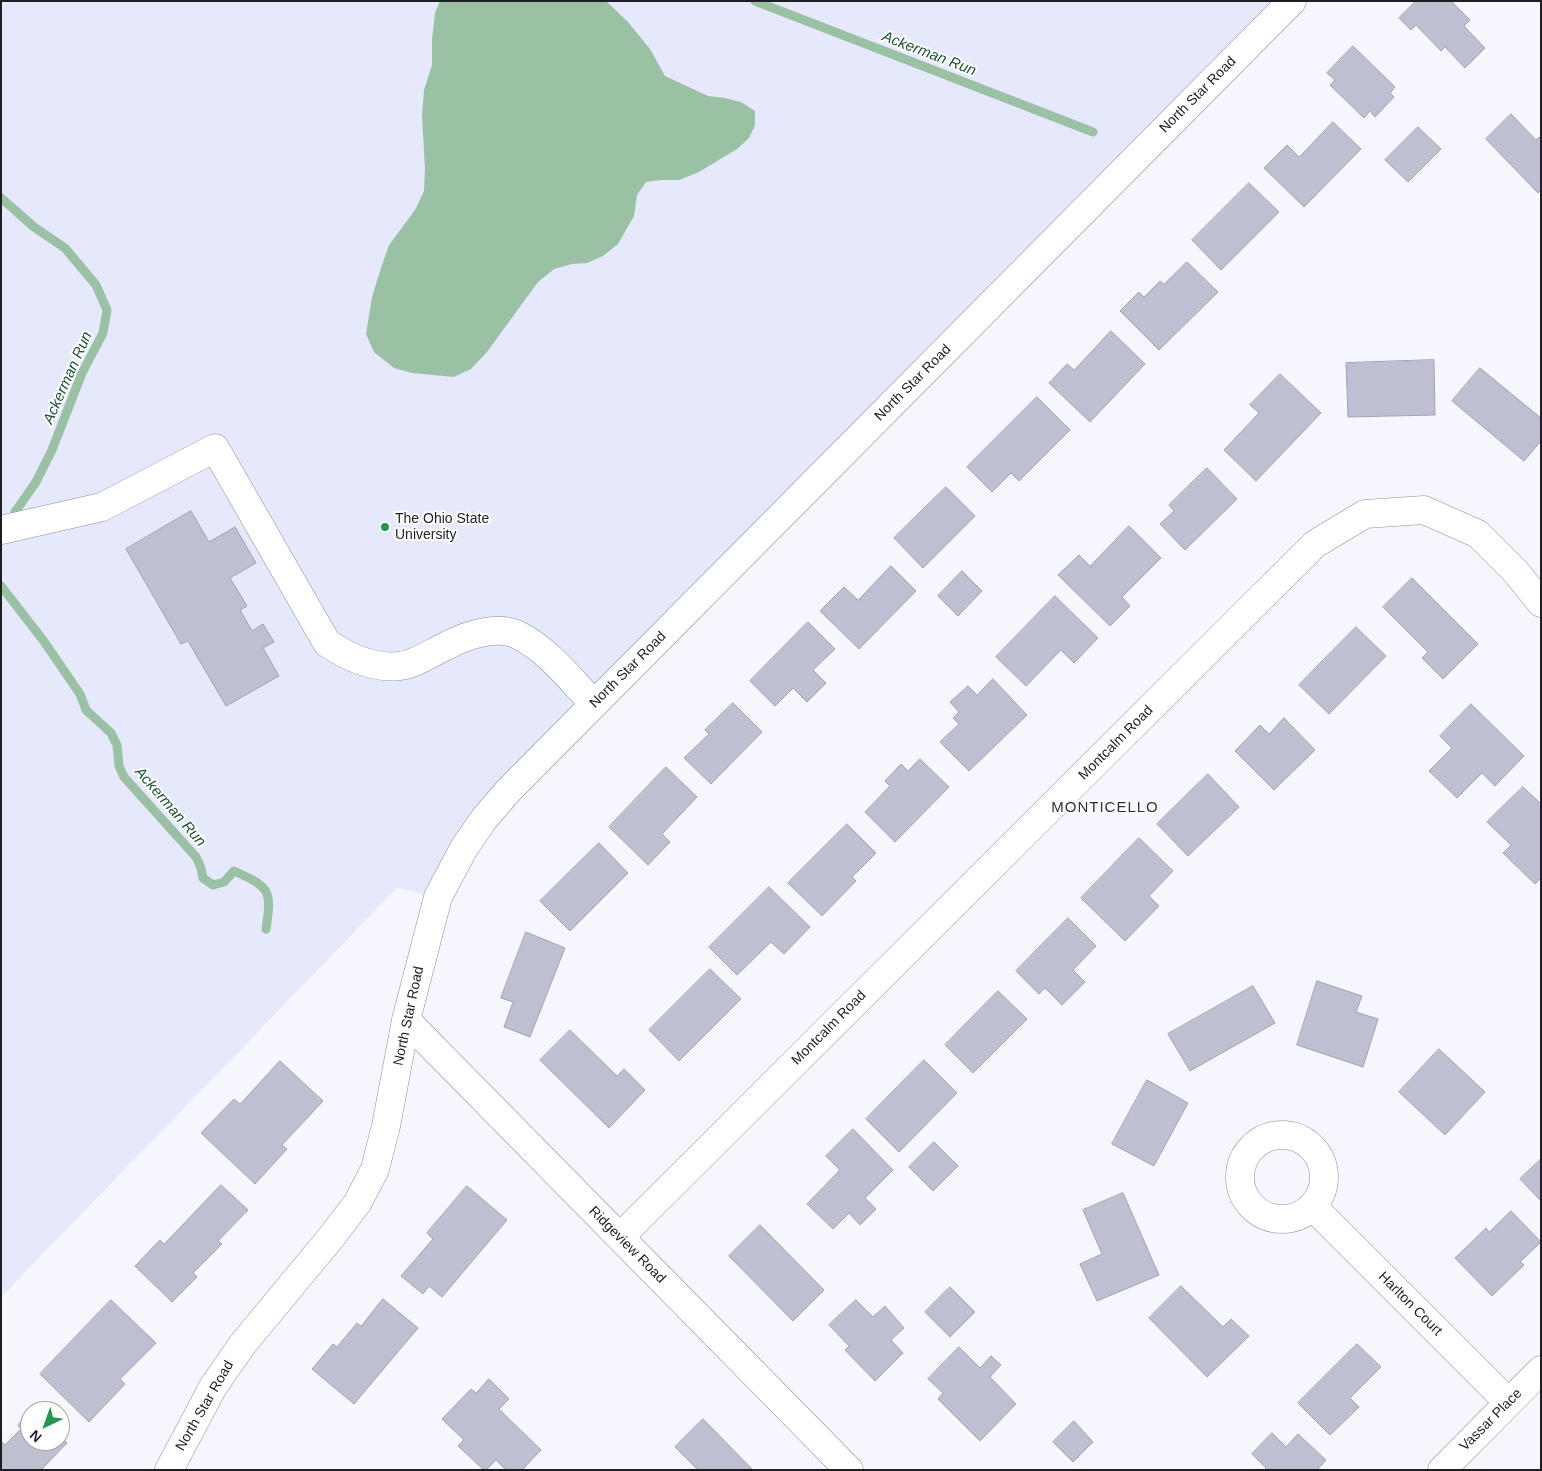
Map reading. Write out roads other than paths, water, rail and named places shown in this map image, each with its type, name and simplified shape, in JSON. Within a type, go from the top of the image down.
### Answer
[{"type":"street","name":"North Star Road","points":[[169,1470],[213,1387],[242,1345],[358,1202],[375,1169],[384,1134],[406,1020],[438,897],[464,848],[484,819],[508,791],[1292,1]]},
{"type":"street","points":[[1,530],[102,507],[215,448],[327,644],[345,655],[363,661],[381,666],[400,666],[416,662],[448,644],[466,638],[498,630],[516,634],[536,645],[594,704]]},
{"type":"street","name":"Montcalm Road","points":[[620,1238],[1315,544],[1365,514],[1424,510],[1478,534],[1516,572],[1541,603]]},
{"type":"street","name":"Ridgeview Road","points":[[406,1020],[848,1470]]},
{"type":"street","name":"Harlton Court","points":[[1312,1206],[1508,1402]]},
{"type":"street","name":"Vassar Place","points":[[1442,1470],[1541,1370]]},
{"type":"waterway","name":"Ackerman Run","points":[[755,1],[1093,132]]},
{"type":"waterway","name":"Ackerman Run","points":[[1,198],[34,227],[65,248],[96,285],[107,310],[103,333],[82,373],[52,450],[36,482],[15,512]]},
{"type":"waterway","name":"Ackerman Run","points":[[1,586],[43,640],[80,694],[86,710],[111,733],[117,745],[119,766],[124,777],[196,857],[203,878],[213,885],[224,882],[234,871],[255,881],[266,891],[269,906],[266,929]]},
{"type":"place","name":"The Ohio State University","points":[[385,527]]},
{"type":"district","name":"MONTICELLO","points":[[1105,808]]}]
